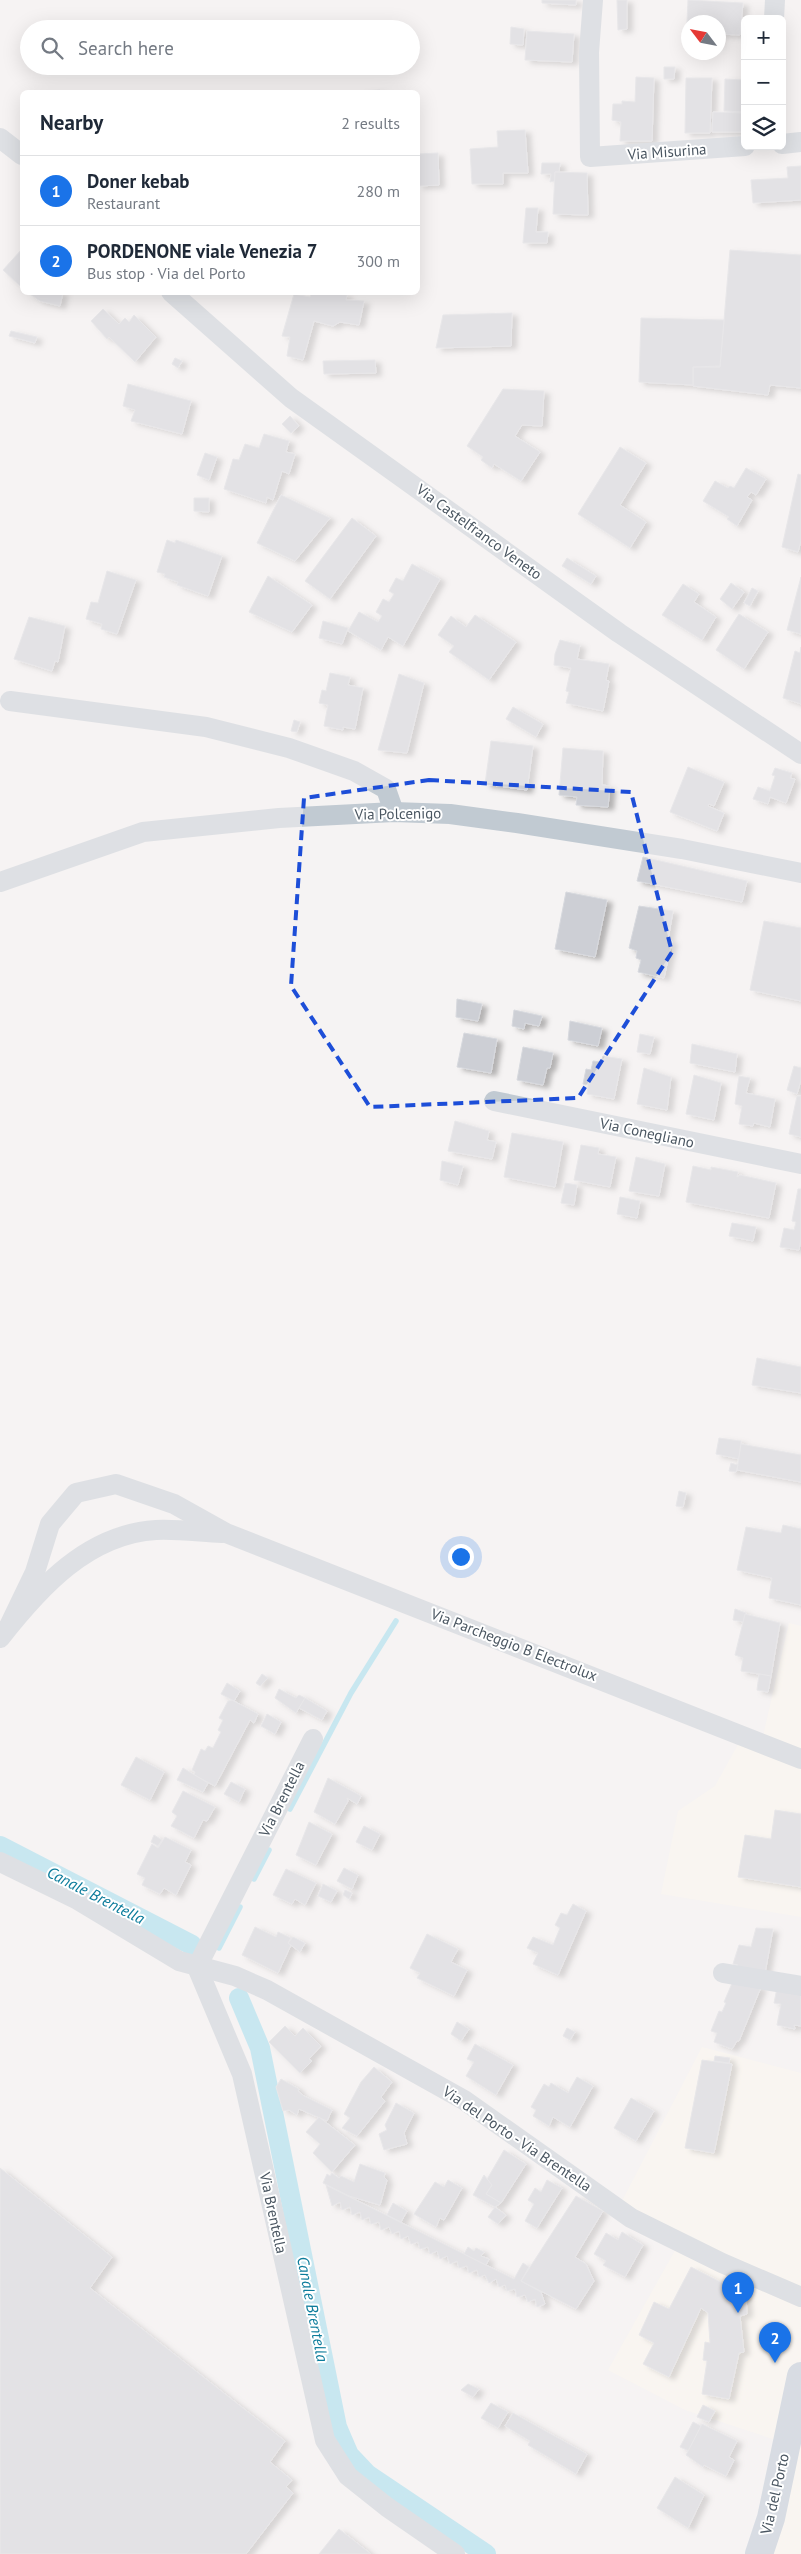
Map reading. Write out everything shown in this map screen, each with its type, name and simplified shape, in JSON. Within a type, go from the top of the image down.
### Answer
[{"type":"main road","name":"Via del Porto","points":[[759,2554],[771,2518],[801,2376]]},
{"type":"street","name":"Via Misurina","points":[[593,0],[589,52],[590,157],[741,146]]},
{"type":"street","points":[[774,15],[775,0]]},
{"type":"street","points":[[0,138],[20,153]]},
{"type":"street","points":[[786,144],[801,142]]},
{"type":"street","name":"Via Castelfranco Veneto","points":[[174,295],[291,398],[619,632],[801,754]]},
{"type":"street","points":[[10,701],[92,714],[206,727],[289,748],[354,771],[386,789],[394,812]]},
{"type":"street","name":"Via Polcenigo","points":[[0,882],[143,832],[250,820],[394,812],[450,814],[517,823],[682,849],[801,872]]},
{"type":"street","name":"Via Conegliano","points":[[494,1101],[801,1164]]},
{"type":"street","name":"Via Parcheggio B Electrolux","points":[[5,1632],[34,1572],[50,1524],[76,1494],[116,1484],[174,1504],[226,1533],[801,1759]]},
{"type":"street","name":"Via Parcheggio B Electrolux","points":[[5,1632],[50,1580],[87,1552],[123,1536],[156,1530],[226,1533]]},
{"type":"street","points":[[42,1551],[50,1561],[64,1569]]},
{"type":"street","name":"Via Brentella","points":[[313,1739],[197,1967],[242,2074],[325,2440],[348,2476],[387,2507],[455,2554]]},
{"type":"street","points":[[0,1862],[76,1899],[179,1961],[197,1967]]},
{"type":"street","name":"Via del Porto - Via Brentella","points":[[197,1967],[235,1976],[267,1990],[464,2100],[631,2218],[722,2263],[801,2297]]},
{"type":"street","points":[[723,1973],[801,1986]]},
{"type":"highlighted area","points":[[429,780],[631,792],[672,952],[578,1098],[370,1107],[291,986],[304,798]]},
{"type":"shaded area","points":[[789,1623],[801,1626],[801,1917],[661,1894],[678,1811],[715,1786],[740,1741],[760,1749]]},
{"type":"shaded area","points":[[702,2047],[801,2073],[801,2356],[782,2442],[685,2410],[608,2370],[682,2238],[621,2203]]},
{"type":"shaded area","points":[[801,2399],[801,2554],[764,2554]]},
{"type":"building","points":[[542,0],[576,0],[576,5],[542,3]]},
{"type":"building","points":[[617,0],[627,0],[627,29],[618,30]]},
{"type":"building","points":[[688,0],[743,3],[740,35],[726,34],[726,15],[687,15]]},
{"type":"building","points":[[511,27],[524,29],[523,45],[510,44]]},
{"type":"building","points":[[527,31],[574,34],[572,62],[525,60]]},
{"type":"building","points":[[664,67],[675,67],[674,79],[664,79]]},
{"type":"building","points":[[636,77],[654,78],[652,141],[620,141],[621,122],[612,120],[613,104],[622,104],[622,101],[635,102]]},
{"type":"building","points":[[686,78],[712,78],[710,133],[685,133]]},
{"type":"building","points":[[725,79],[741,80],[741,112],[724,111]]},
{"type":"building","points":[[713,112],[741,113],[741,132],[712,132]]},
{"type":"building","points":[[525,130],[528,173],[503,173],[503,184],[472,184],[470,149],[498,147],[497,131]]},
{"type":"building","points":[[438,153],[439,185],[420,186],[420,154]]},
{"type":"building","points":[[542,163],[560,163],[559,172],[555,172],[555,181],[550,182],[551,174],[541,174]]},
{"type":"building","points":[[801,166],[801,200],[753,203],[751,180],[788,178],[787,167]]},
{"type":"building","points":[[555,172],[587,173],[588,215],[553,214]]},
{"type":"building","points":[[526,208],[538,208],[536,232],[548,232],[547,243],[523,243]]},
{"type":"building","points":[[730,250],[801,255],[801,388],[770,385],[768,395],[693,386],[693,367],[720,367]]},
{"type":"building","points":[[20,251],[20,286],[3,270]]},
{"type":"building","points":[[31,295],[62,295],[60,306],[40,301]]},
{"type":"building","points":[[294,295],[310,297],[310,295],[347,295],[346,300],[364,301],[359,325],[340,322],[333,326],[314,321],[303,360],[287,356],[290,337],[282,336]]},
{"type":"building","points":[[103,309],[119,324],[125,318],[129,322],[134,315],[156,337],[135,362],[109,337],[107,339],[91,321]]},
{"type":"building","points":[[512,313],[511,346],[436,348],[443,315]]},
{"type":"building","points":[[641,318],[724,320],[720,366],[693,367],[693,385],[639,382]]},
{"type":"building","points":[[11,331],[37,337],[35,343],[9,336]]},
{"type":"building","points":[[175,358],[182,361],[178,368],[172,364]]},
{"type":"building","points":[[375,360],[376,373],[324,374],[323,361]]},
{"type":"building","points":[[128,384],[191,401],[182,434],[131,421],[135,410],[123,406]]},
{"type":"building","points":[[503,389],[544,391],[542,426],[522,425],[515,436],[540,452],[521,481],[494,464],[492,468],[481,460],[483,457],[467,446]]},
{"type":"building","points":[[290,416],[299,426],[291,433],[282,424]]},
{"type":"building","points":[[264,434],[289,441],[286,452],[295,454],[289,474],[282,471],[273,500],[267,497],[266,503],[224,489],[233,459],[239,460],[245,444],[259,448]]},
{"type":"building","points":[[620,447],[646,463],[620,505],[646,522],[630,548],[578,514]]},
{"type":"building","points":[[205,453],[217,457],[209,480],[197,475]]},
{"type":"building","points":[[746,468],[766,479],[756,495],[751,492],[747,497],[752,500],[737,526],[727,519],[729,517],[703,501],[715,481],[728,488],[730,486],[734,488]]},
{"type":"building","points":[[798,474],[801,475],[801,541],[798,552],[782,547]]},
{"type":"building","points":[[281,495],[330,518],[295,561],[257,543]]},
{"type":"building","points":[[194,498],[209,498],[209,512],[194,511]]},
{"type":"building","points":[[352,518],[376,536],[330,599],[305,581]]},
{"type":"building","points":[[167,540],[175,543],[176,540],[222,556],[208,596],[177,585],[178,582],[164,577],[165,574],[157,572]]},
{"type":"building","points":[[567,558],[596,576],[591,584],[562,566]]},
{"type":"building","points":[[412,564],[440,579],[403,646],[388,637],[381,650],[348,631],[359,612],[378,622],[382,616],[376,612],[383,599],[389,602],[394,594],[389,591],[396,578],[403,581]]},
{"type":"building","points":[[107,571],[136,580],[117,634],[101,629],[102,624],[86,619],[91,602],[98,603]]},
{"type":"building","points":[[268,576],[312,605],[292,632],[249,612]]},
{"type":"building","points":[[801,577],[801,634],[787,630]]},
{"type":"building","points":[[731,583],[744,592],[732,609],[720,599]]},
{"type":"building","points":[[683,584],[699,594],[694,602],[716,617],[702,640],[662,615]]},
{"type":"building","points":[[752,588],[758,591],[750,606],[744,603]]},
{"type":"building","points":[[739,614],[768,632],[744,669],[716,650]]},
{"type":"building","points":[[475,615],[516,642],[489,680],[449,652],[454,646],[438,635],[451,616],[466,627]]},
{"type":"building","points":[[29,617],[65,626],[58,662],[55,661],[52,671],[14,659]]},
{"type":"building","points":[[323,621],[348,628],[342,644],[319,638]]},
{"type":"building","points":[[560,640],[580,645],[577,659],[609,664],[606,680],[609,681],[603,711],[566,703],[569,692],[566,691],[571,668],[554,665],[555,654]]},
{"type":"building","points":[[801,647],[801,704],[783,698],[795,651],[800,653]]},
{"type":"building","points":[[330,673],[350,677],[348,685],[363,688],[355,729],[343,727],[343,730],[324,726],[328,705],[319,703],[322,690],[326,691]]},
{"type":"building","points":[[399,674],[424,683],[407,753],[378,750]]},
{"type":"building","points":[[513,707],[543,724],[536,737],[506,719]]},
{"type":"building","points":[[294,720],[300,722],[297,732],[291,731]]},
{"type":"building","points":[[491,741],[533,746],[527,790],[485,784]]},
{"type":"building","points":[[563,748],[603,751],[602,785],[610,786],[608,807],[576,805],[577,797],[559,795]]},
{"type":"building","points":[[688,767],[724,782],[714,806],[709,804],[708,806],[724,813],[717,831],[670,812]]},
{"type":"building","points":[[775,768],[792,773],[790,778],[795,779],[786,803],[770,797],[768,804],[753,799],[758,787],[770,791],[775,776],[772,775]]},
{"type":"building","points":[[643,857],[747,881],[742,902],[637,881]]},
{"type":"building","points":[[566,892],[607,900],[595,957],[555,949]]},
{"type":"building","points":[[639,906],[673,911],[668,940],[672,941],[664,978],[638,972],[641,960],[636,958],[637,951],[629,948]]},
{"type":"building","points":[[764,921],[801,928],[801,1001],[750,990]]},
{"type":"building","points":[[457,999],[482,1004],[478,1021],[456,1017]]},
{"type":"building","points":[[514,1010],[542,1016],[539,1026],[525,1023],[524,1029],[512,1026]]},
{"type":"building","points":[[570,1021],[602,1028],[598,1046],[568,1040]]},
{"type":"building","points":[[464,1033],[497,1039],[491,1073],[457,1067]]},
{"type":"building","points":[[640,1034],[654,1037],[650,1054],[637,1052]]},
{"type":"building","points":[[692,1044],[737,1054],[735,1072],[690,1063]]},
{"type":"building","points":[[523,1047],[553,1053],[550,1068],[547,1068],[543,1085],[517,1080]]},
{"type":"building","points":[[603,1056],[622,1059],[614,1099],[587,1094],[588,1085],[583,1084],[586,1069],[591,1070],[593,1061],[601,1062]]},
{"type":"building","points":[[794,1066],[801,1068],[801,1080],[797,1094],[787,1090]]},
{"type":"building","points":[[644,1068],[671,1077],[667,1110],[637,1104]]},
{"type":"building","points":[[694,1075],[721,1083],[714,1120],[686,1114]]},
{"type":"building","points":[[739,1076],[750,1078],[746,1093],[775,1099],[770,1127],[754,1123],[753,1126],[739,1124],[742,1106],[735,1104]]},
{"type":"building","points":[[797,1096],[801,1096],[801,1137],[789,1134]]},
{"type":"building","points":[[455,1121],[489,1131],[487,1140],[496,1142],[492,1159],[448,1151]]},
{"type":"building","points":[[512,1133],[563,1142],[555,1187],[504,1177]]},
{"type":"building","points":[[581,1145],[599,1148],[598,1154],[616,1157],[610,1187],[574,1180]]},
{"type":"building","points":[[636,1157],[665,1164],[659,1196],[629,1191]]},
{"type":"building","points":[[442,1161],[463,1166],[458,1185],[440,1180]]},
{"type":"building","points":[[693,1166],[711,1170],[711,1167],[738,1172],[737,1177],[740,1175],[776,1183],[769,1218],[686,1202]]},
{"type":"building","points":[[565,1183],[577,1185],[574,1205],[561,1203]]},
{"type":"building","points":[[798,1189],[801,1189],[801,1239],[799,1250],[780,1247],[784,1228],[794,1230],[796,1222],[792,1221]]},
{"type":"building","points":[[620,1197],[640,1201],[637,1218],[617,1214]]},
{"type":"building","points":[[732,1223],[756,1227],[753,1241],[729,1236]]},
{"type":"building","points":[[757,1358],[801,1367],[801,1393],[752,1385]]},
{"type":"building","points":[[719,1438],[741,1441],[739,1459],[716,1454]]},
{"type":"building","points":[[741,1444],[801,1455],[801,1482],[737,1470]]},
{"type":"building","points":[[731,1463],[738,1465],[736,1472],[729,1471]]},
{"type":"building","points":[[679,1491],[686,1493],[683,1507],[676,1506]]},
{"type":"building","points":[[783,1525],[801,1529],[801,1605],[769,1598],[772,1578],[737,1570],[746,1527],[781,1533]]},
{"type":"building","points":[[735,1609],[746,1613],[743,1622],[733,1620]]},
{"type":"building","points":[[745,1614],[780,1623],[771,1676],[741,1671],[743,1658],[735,1655]]},
{"type":"building","points":[[262,1674],[268,1678],[260,1686],[256,1683]]},
{"type":"building","points":[[759,1674],[771,1676],[768,1692],[757,1690]]},
{"type":"building","points":[[227,1683],[240,1691],[234,1701],[221,1694]]},
{"type":"building","points":[[279,1689],[296,1698],[299,1695],[305,1698],[296,1713],[275,1698]]},
{"type":"building","points":[[305,1698],[327,1711],[322,1720],[299,1708]]},
{"type":"building","points":[[232,1700],[258,1714],[254,1723],[250,1720],[215,1786],[194,1775],[195,1772],[192,1770],[201,1749],[205,1751],[208,1746],[213,1748],[221,1732],[218,1730],[223,1720],[219,1718],[228,1701]]},
{"type":"building","points":[[267,1714],[281,1722],[275,1734],[261,1726]]},
{"type":"building","points":[[136,1757],[164,1772],[150,1800],[121,1785]]},
{"type":"building","points":[[183,1768],[208,1783],[203,1792],[177,1780]]},
{"type":"building","points":[[328,1778],[361,1796],[357,1804],[347,1798],[348,1801],[335,1824],[314,1812]]},
{"type":"building","points":[[231,1782],[245,1789],[239,1802],[224,1794]]},
{"type":"building","points":[[183,1791],[215,1807],[207,1821],[203,1820],[194,1838],[171,1826],[177,1816],[172,1812]]},
{"type":"building","points":[[775,1810],[801,1814],[801,1887],[738,1877],[745,1835],[771,1839]]},
{"type":"building","points":[[309,1822],[332,1834],[316,1865],[296,1855]]},
{"type":"building","points":[[364,1826],[380,1834],[372,1850],[356,1842]]},
{"type":"building","points":[[154,1835],[162,1840],[158,1846],[151,1842]]},
{"type":"building","points":[[165,1837],[191,1850],[185,1862],[191,1865],[176,1895],[164,1888],[160,1894],[142,1885],[145,1878],[137,1874],[152,1844],[158,1848]]},
{"type":"building","points":[[344,1868],[358,1875],[352,1889],[337,1881]]},
{"type":"building","points":[[286,1869],[316,1883],[305,1905],[295,1899],[292,1904],[273,1895]]},
{"type":"building","points":[[323,1884],[337,1891],[331,1902],[318,1896]]},
{"type":"building","points":[[345,1890],[352,1893],[349,1899],[343,1895]]},
{"type":"building","points":[[573,1904],[586,1911],[558,1975],[533,1964],[538,1953],[527,1948],[533,1937],[553,1945],[560,1928],[555,1925],[561,1913],[567,1915]]},
{"type":"building","points":[[255,1927],[276,1937],[278,1932],[291,1938],[288,1943],[291,1945],[278,1973],[242,1955]]},
{"type":"building","points":[[756,1928],[773,1929],[765,1973],[737,1967],[738,1965],[733,1964],[739,1945],[751,1947]]},
{"type":"building","points":[[427,1934],[458,1949],[451,1962],[467,1970],[454,1996],[417,1978],[420,1973],[410,1968]]},
{"type":"building","points":[[293,1937],[305,1943],[300,1952],[288,1943]]},
{"type":"building","points":[[733,1981],[761,1987],[739,2041],[737,2041],[732,2049],[714,2042],[717,2033],[711,2031],[719,2011],[722,2012],[726,2003],[724,2002]]},
{"type":"building","points":[[777,1988],[801,1992],[801,2026],[794,2025],[795,2029],[777,2025],[781,2004],[774,2003]]},
{"type":"building","points":[[457,2022],[469,2029],[461,2041],[451,2034]]},
{"type":"building","points":[[285,2026],[295,2036],[303,2028],[321,2046],[309,2059],[312,2061],[300,2073],[269,2042]]},
{"type":"building","points":[[567,2028],[575,2032],[570,2040],[563,2036]]},
{"type":"building","points":[[475,2044],[513,2065],[496,2095],[466,2076],[474,2062],[467,2059]]},
{"type":"building","points":[[715,2056],[730,2058],[729,2063],[714,2061]]},
{"type":"building","points":[[702,2060],[732,2064],[714,2153],[685,2148]]},
{"type":"building","points":[[374,2067],[392,2082],[381,2097],[385,2101],[357,2136],[342,2128],[350,2118],[344,2114],[361,2082]]},
{"type":"building","points":[[577,2077],[593,2086],[570,2127],[553,2117],[549,2126],[533,2116],[536,2110],[531,2107],[544,2084],[549,2087],[551,2083],[568,2093]]},
{"type":"building","points":[[281,2079],[299,2089],[298,2091],[304,2096],[332,2110],[327,2121],[299,2109],[297,2115],[289,2110],[283,2111],[276,2087]]},
{"type":"building","points":[[631,2098],[654,2111],[636,2141],[614,2128]]},
{"type":"building","points":[[396,2103],[414,2113],[404,2133],[407,2144],[384,2150],[379,2134],[387,2130],[385,2125]]},
{"type":"building","points":[[319,2117],[355,2145],[332,2172],[313,2153],[320,2144],[306,2132]]},
{"type":"building","points":[[504,2150],[526,2164],[501,2203],[486,2194],[492,2185],[486,2181]]},
{"type":"building","points":[[360,2164],[385,2173],[384,2177],[387,2180],[380,2205],[349,2196],[323,2183],[327,2174],[330,2176],[332,2173],[339,2178],[341,2176],[354,2182]]},
{"type":"building","points":[[0,2168],[112,2257],[90,2288],[285,2441],[270,2462],[292,2480],[286,2487],[293,2493],[246,2554],[0,2554]]},
{"type":"building","points":[[484,2175],[492,2185],[486,2194],[501,2203],[495,2207],[473,2195]]},
{"type":"building","points":[[448,2180],[462,2188],[444,2220],[440,2218],[436,2227],[414,2214],[435,2182],[444,2187]]},
{"type":"building","points":[[547,2180],[562,2188],[537,2228],[525,2221],[534,2204],[528,2200],[535,2188],[541,2192]]},
{"type":"building","points":[[326,2185],[514,2279],[523,2263],[529,2267],[521,2281],[541,2292],[545,2304],[537,2307],[535,2299],[528,2302],[525,2295],[517,2297],[515,2289],[507,2291],[505,2285],[499,2287],[496,2279],[489,2283],[485,2275],[479,2277],[477,2270],[469,2273],[467,2266],[459,2268],[457,2261],[450,2264],[447,2256],[440,2259],[437,2251],[430,2254],[428,2247],[420,2249],[418,2242],[411,2244],[408,2236],[401,2239],[399,2231],[392,2234],[389,2227],[381,2230],[379,2222],[371,2224],[369,2217],[362,2220],[360,2212],[352,2215],[350,2207],[342,2210],[340,2202],[332,2206]]},
{"type":"building","points":[[576,2196],[603,2211],[575,2257],[586,2264],[594,2281],[576,2309],[521,2281]]},
{"type":"building","points":[[393,2203],[407,2211],[401,2222],[387,2215]]},
{"type":"building","points":[[495,2207],[506,2215],[498,2224],[488,2217]]},
{"type":"building","points":[[622,2232],[643,2245],[625,2277],[603,2265],[606,2261],[594,2254],[606,2233],[618,2240]]},
{"type":"building","points":[[468,2247],[474,2251],[476,2248],[484,2252],[481,2256],[489,2259],[486,2265],[464,2254]]},
{"type":"building","points":[[691,2267],[746,2295],[747,2314],[740,2316],[744,2352],[739,2353],[729,2399],[702,2394],[707,2361],[703,2360],[705,2342],[710,2343],[708,2313],[701,2308],[669,2377],[643,2364],[654,2343],[639,2335],[654,2302],[669,2309]]},
{"type":"building","points":[[468,2384],[479,2389],[473,2397],[461,2390]]},
{"type":"building","points":[[491,2403],[508,2412],[498,2428],[481,2418]]},
{"type":"building","points":[[703,2405],[715,2411],[709,2422],[697,2417]]},
{"type":"building","points":[[513,2413],[587,2454],[576,2474],[528,2445],[530,2441],[505,2426]]},
{"type":"building","points":[[693,2422],[701,2426],[689,2451],[680,2447]]},
{"type":"building","points":[[702,2424],[737,2441],[729,2457],[734,2460],[726,2476],[704,2465],[703,2467],[686,2455]]},
{"type":"building","points":[[675,2477],[704,2495],[688,2528],[657,2508]]},
{"type":"building","points":[[339,2529],[352,2539],[371,2554],[319,2554]]},
{"type":"waterway","points":[[290,1809],[351,1693],[396,1621]]},
{"type":"waterway","name":"Canale Brentella","points":[[0,1846],[192,1945]]},
{"type":"waterway","points":[[254,1879],[269,1850]]},
{"type":"waterway","points":[[219,1948],[240,1907]]},
{"type":"waterway","name":"Canale Brentella","points":[[239,1998],[260,2048],[337,2427],[349,2455],[367,2474],[486,2554]]},
{"type":"place","name":"Doner kebab","points":[[738,2313]]},
{"type":"place","name":"PORDENONE viale Venezia 7","points":[[775,2363]]}]
